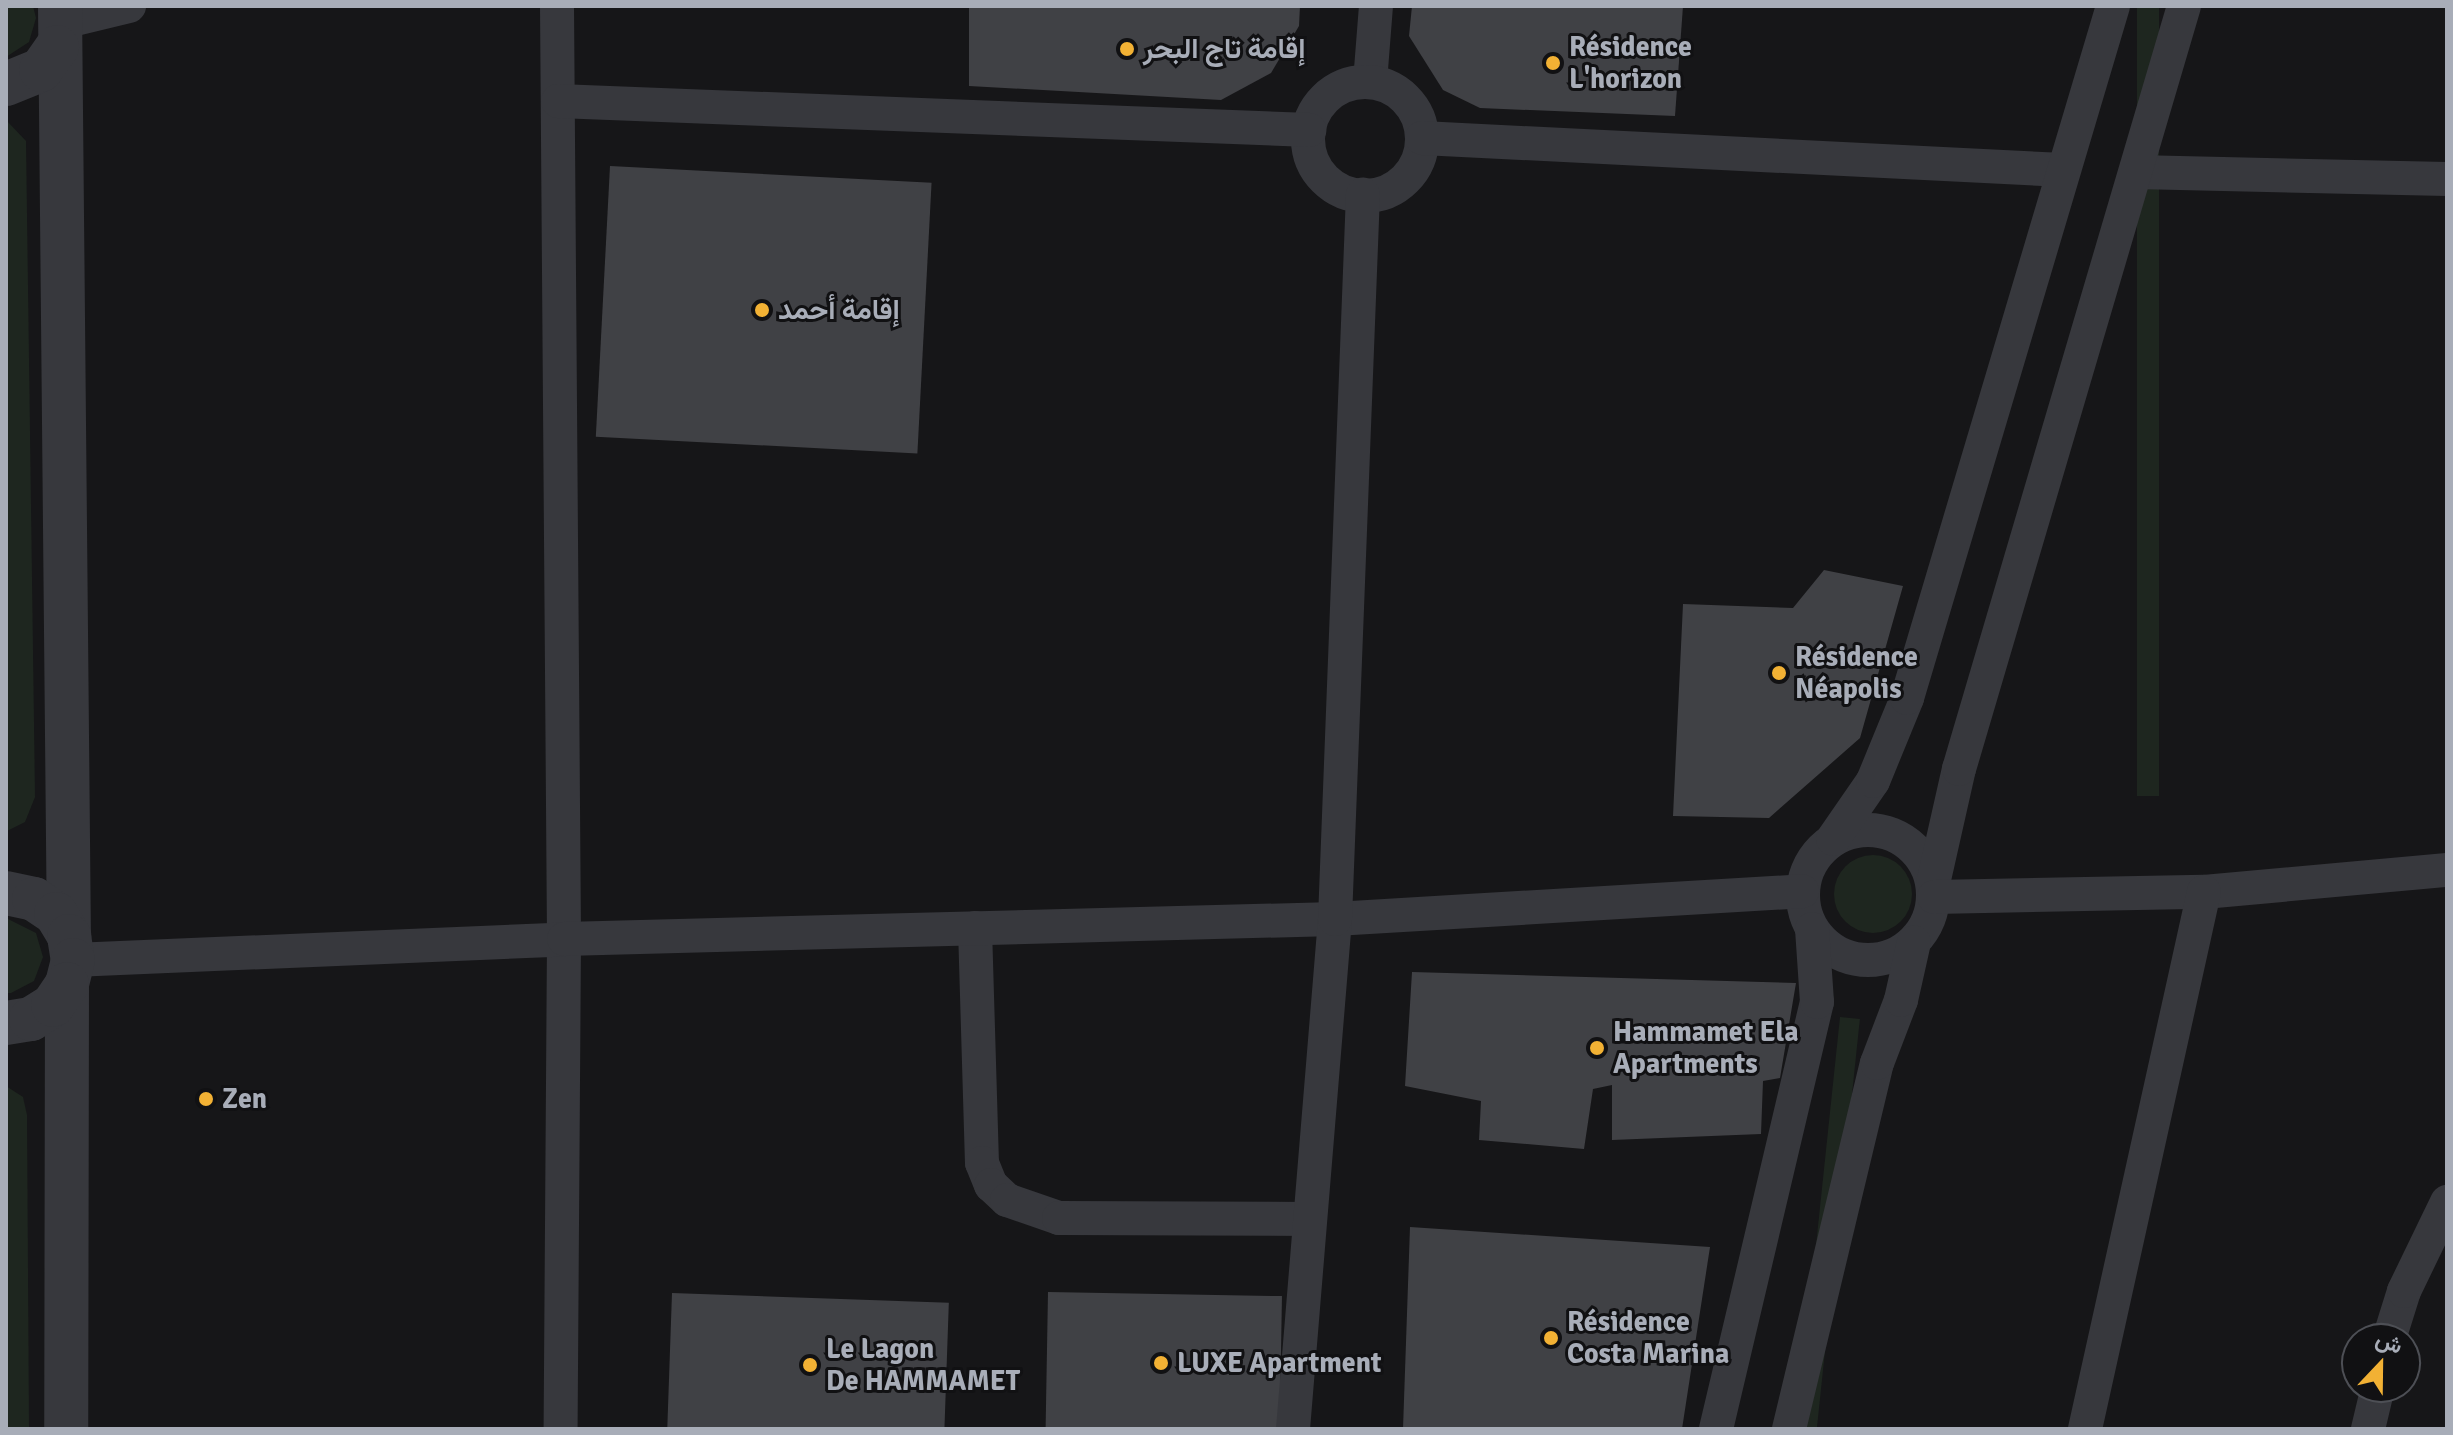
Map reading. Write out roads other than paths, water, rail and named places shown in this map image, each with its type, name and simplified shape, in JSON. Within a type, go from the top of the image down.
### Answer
[{"type":"street","points":[[60,25],[129,6]]},
{"type":"street","points":[[557,6],[564,939],[561,1429]]},
{"type":"street","points":[[1370,82],[1376,6]]},
{"type":"street","points":[[1716,1429],[1817,1002],[1812,929],[1802,891],[1812,861],[1833,839],[1892,742],[2113,6]]},
{"type":"street","points":[[1789,1429],[1877,1063],[1901,1000],[1914,942],[1931,913],[1959,769],[2184,6]]},
{"type":"street","points":[[6,84],[41,70],[60,25]]},
{"type":"street","points":[[60,25],[70,960],[66,1429]]},
{"type":"street","points":[[1370,82],[1393,89],[1411,105],[1422,138],[1417,161],[1405,179],[1385,192],[1363,195],[1340,189],[1321,175],[1310,154],[1309,130],[1325,99],[1345,85],[1370,82]]},
{"type":"street","points":[[558,101],[1309,130]]},
{"type":"street","points":[[1422,138],[2063,170]]},
{"type":"street","points":[[2136,172],[2445,171]]},
{"type":"street","points":[[1293,1429],[1335,919],[1363,195]]},
{"type":"street","points":[[1833,839],[1857,830],[1883,831],[1906,842],[1924,860],[1933,891]]},
{"type":"street","points":[[1933,891],[2204,892],[2447,870]]},
{"type":"street","points":[[70,960],[564,939],[1335,919],[1802,891]]},
{"type":"street","points":[[2085,1429],[2204,892]]},
{"type":"street","points":[[6,893],[34,899],[56,914],[70,960],[53,1005],[31,1019],[6,1023]]},
{"type":"street","points":[[975,928],[982,1163],[991,1185],[1007,1200],[1059,1218],[1310,1219]]},
{"type":"street","points":[[1812,929],[1828,947],[1872,960],[1914,942]]},
{"type":"street","points":[[2394,1323],[2404,1291],[2447,1202]]},
{"type":"street","points":[[2368,1429],[2374,1403]]},
{"type":"place","name":"إقامة تاج البحر","points":[[1127,49]]},
{"type":"place","name":"Résidence L'horizon","points":[[1553,63]]},
{"type":"place","name":"إقامة أحمد","points":[[762,310]]},
{"type":"place","name":"Résidence Néapolis","points":[[1779,673]]},
{"type":"place","name":"Hammamet Ela Apartments","points":[[1597,1048]]},
{"type":"place","name":"Zen","points":[[206,1099]]},
{"type":"place","name":"Résidence Costa Marina","points":[[1551,1338]]},
{"type":"place","name":"LUXE Apartment","points":[[1161,1363]]},
{"type":"place","name":"Le Lagon De HAMMAMET","points":[[810,1365]]}]
